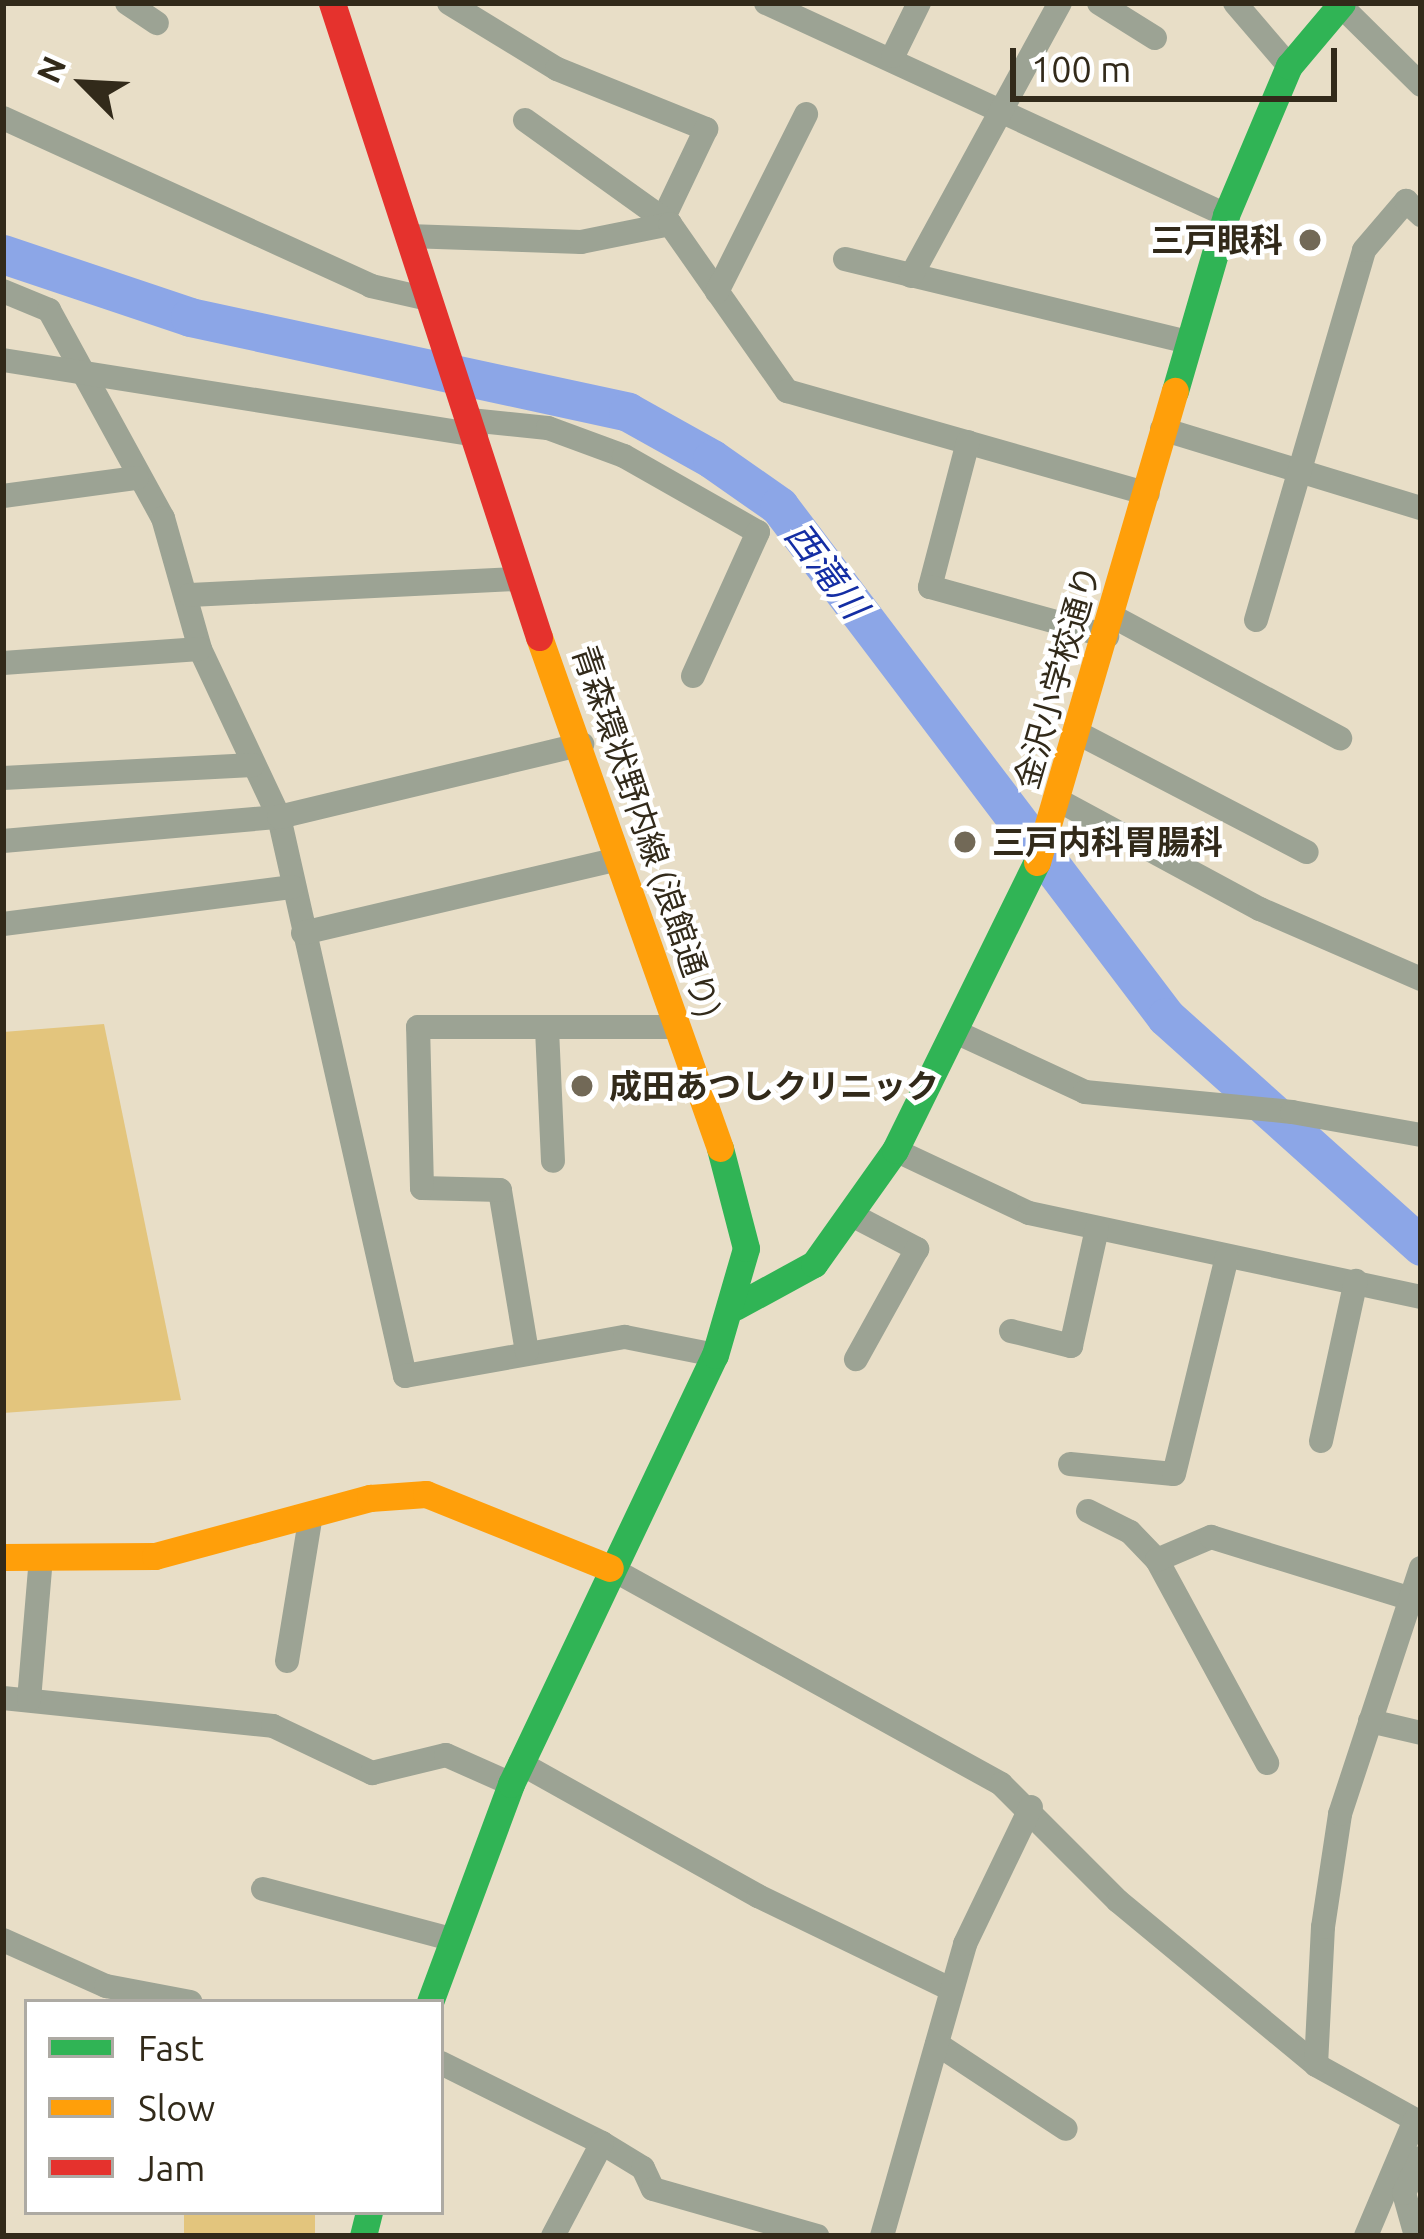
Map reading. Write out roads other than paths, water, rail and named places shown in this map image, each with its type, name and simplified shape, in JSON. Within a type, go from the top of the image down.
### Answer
[{"type":"main road","name":"青森環状野内線 (浪館通り)","points":[[332,3],[518,579],[582,744],[743,1231],[735,1307],[716,1355],[515,1774],[431,1999]]},
{"type":"main road","name":"金沢小学校通り","points":[[735,1307],[814,1264],[895,1150],[958,1033],[1033,874],[1148,494],[1183,341],[1226,215],[1288,66],[1341,4]]},
{"type":"main road","points":[[3,1557],[154,1556],[311,1515],[426,1494],[610,1568]]},
{"type":"street","points":[[127,3],[157,23]]},
{"type":"street","points":[[449,3],[557,69],[706,129],[667,222]]},
{"type":"street","points":[[766,3],[893,56],[1226,215]]},
{"type":"street","points":[[893,56],[919,3]]},
{"type":"street","points":[[911,276],[1060,3]]},
{"type":"street","points":[[1100,3],[1155,38]]},
{"type":"street","points":[[1235,3],[1288,66]]},
{"type":"street","points":[[1341,4],[1421,85]]},
{"type":"street","points":[[717,292],[806,114]]},
{"type":"street","points":[[3,118],[371,286],[428,299]]},
{"type":"street","points":[[525,120],[667,222],[787,391],[1148,494]]},
{"type":"street","points":[[1256,620],[1364,250],[1406,201],[1421,214]]},
{"type":"street","points":[[408,236],[581,242],[667,222]]},
{"type":"street","points":[[845,259],[1183,341]]},
{"type":"street","points":[[3,291],[49,310],[163,518],[190,595],[200,649],[279,817],[405,1376],[625,1336],[716,1355]]},
{"type":"street","points":[[3,359],[548,428],[624,456],[758,532],[693,676]]},
{"type":"street","points":[[1162,429],[1421,508]]},
{"type":"street","points":[[968,442],[930,587],[1109,626],[1340,738]]},
{"type":"street","points":[[3,496],[137,478]]},
{"type":"street","points":[[190,595],[518,579]]},
{"type":"street","points":[[3,663],[200,649]]},
{"type":"street","points":[[1076,732],[1307,852]]},
{"type":"street","points":[[3,841],[279,817],[582,744]]},
{"type":"street","points":[[3,778],[253,765]]},
{"type":"street","points":[[1054,813],[1421,980]]},
{"type":"street","points":[[303,933],[618,859]]},
{"type":"street","points":[[3,924],[293,886]]},
{"type":"street","points":[[527,1352],[500,1190],[422,1188],[418,1028],[678,1027]]},
{"type":"street","points":[[547,1029],[553,1161]]},
{"type":"street","points":[[958,1033],[1084,1092],[1230,1112],[1292,1112],[1421,1135]]},
{"type":"street","points":[[895,1150],[1029,1214],[1421,1298]]},
{"type":"street","points":[[850,1214],[917,1249],[856,1359]]},
{"type":"street","points":[[1011,1330],[1072,1346],[1096,1228]]},
{"type":"street","points":[[1070,1464],[1174,1474],[1227,1257]]},
{"type":"street","points":[[1321,1441],[1356,1281]]},
{"type":"street","points":[[1088,1511],[1130,1532],[1157,1560],[1267,1763]]},
{"type":"street","points":[[287,1661],[311,1515]]},
{"type":"street","points":[[1157,1560],[1211,1537],[1418,1579],[1340,1814],[1322,1927],[1316,2065]]},
{"type":"street","points":[[29,1700],[41,1558]]},
{"type":"street","points":[[610,1568],[1031,1807],[1118,1900],[1316,2065],[1418,2121],[1366,2236]]},
{"type":"street","points":[[3,1698],[273,1726],[373,1773],[446,1755],[515,1774],[950,1988]]},
{"type":"street","points":[[1370,1721],[1421,1733]]},
{"type":"street","points":[[882,2236],[950,1988],[1031,1807]]},
{"type":"street","points":[[263,1889],[452,1939]]},
{"type":"street","points":[[3,1940],[106,1986],[175,1999]]},
{"type":"street","points":[[937,2044],[1066,2129]]},
{"type":"street","points":[[444,2064],[602,2143],[643,2168],[653,2189],[817,2236]]},
{"type":"street","points":[[553,2236],[602,2143]]},
{"type":"street","points":[[1417,2236],[1404,2193],[1421,2158]]},
{"type":"waterway","name":"西滝川","points":[[3,254],[190,317],[628,412],[712,459],[779,506],[1166,1017],[1421,1246]]},
{"type":"place","name":"三戸眼科","points":[[1310,240]]},
{"type":"place","name":"三戸内科胃腸科","points":[[965,842]]},
{"type":"place","name":"成田あつしクリニック","points":[[582,1086]]}]
